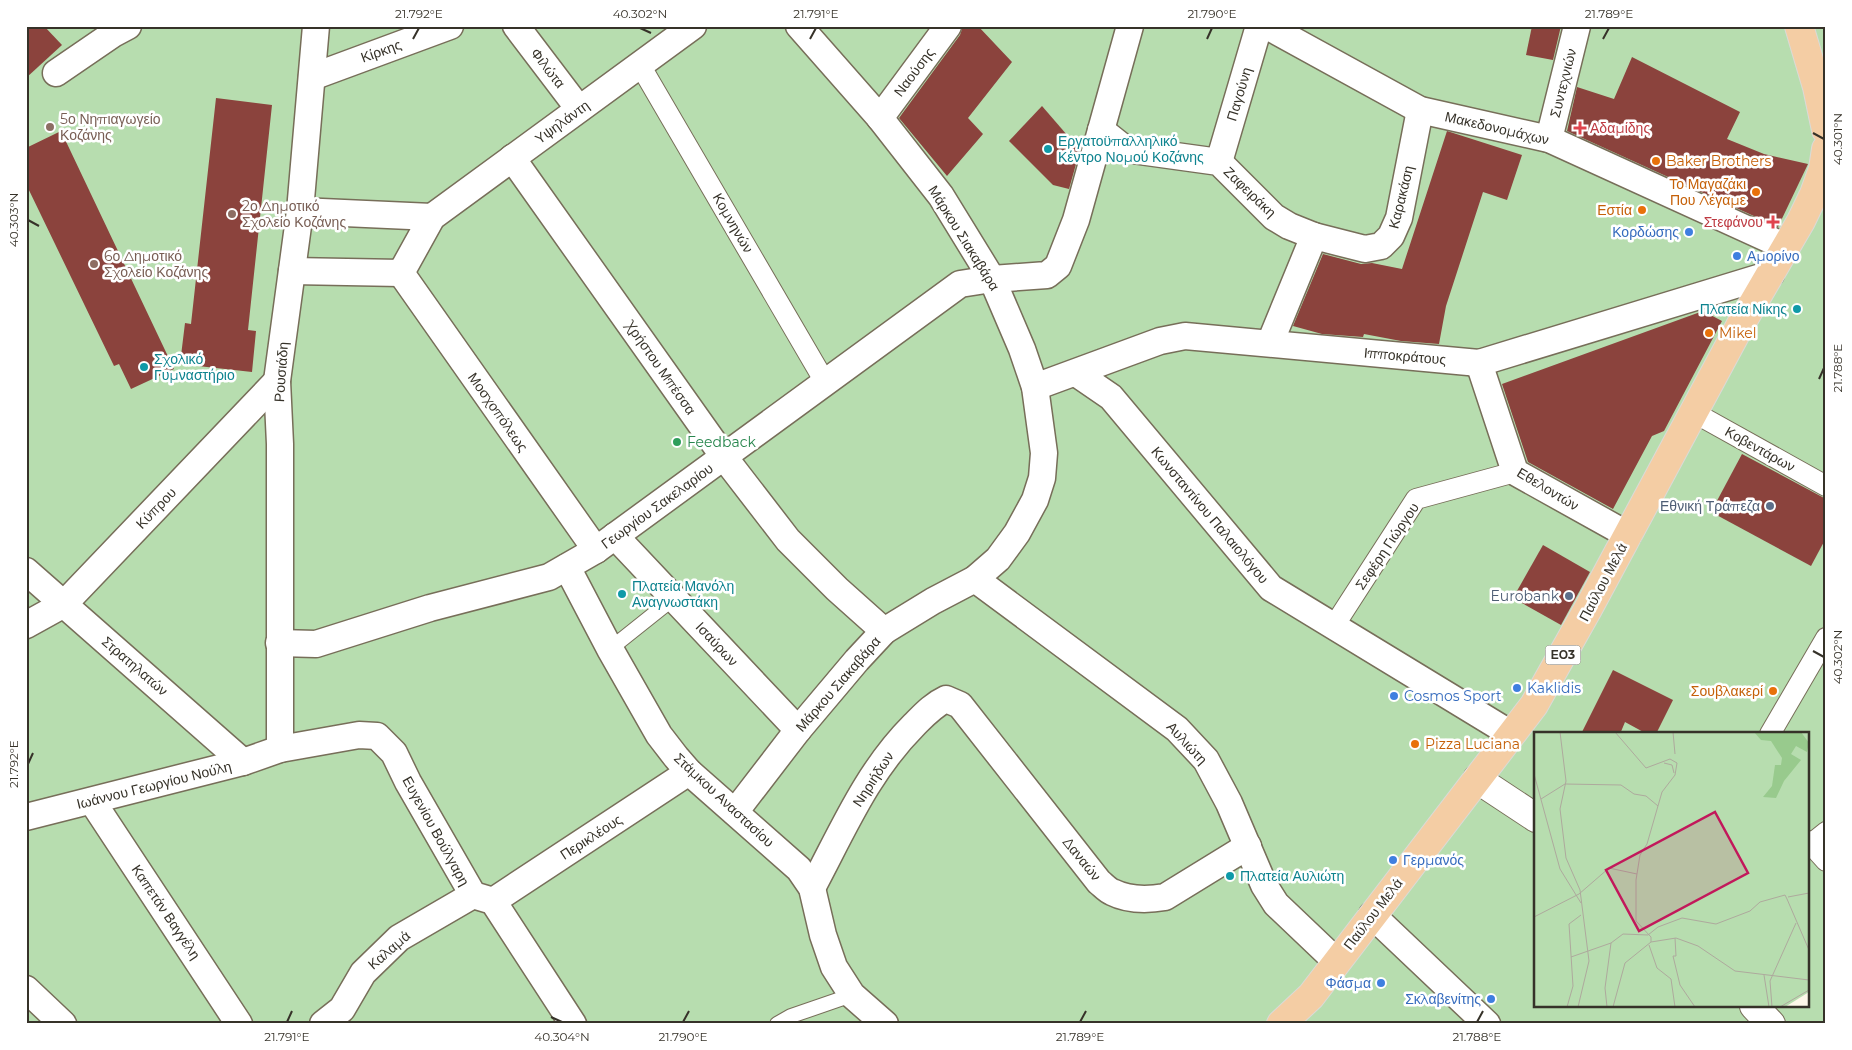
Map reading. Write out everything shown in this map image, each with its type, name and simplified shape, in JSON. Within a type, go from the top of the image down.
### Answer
[{"type":"main road","points":[[1799,26],[1821,92],[1826,130]]},
{"type":"main road","name":"Παύλου Μελά","points":[[1281,1024],[1311,996],[1534,705],[1814,194],[1826,148]]},
{"type":"street","name":"Ρουσιάδη","points":[[280,749],[280,444],[277,381],[300,210],[316,26]]},
{"type":"street","name":"Κίρκης","points":[[312,77],[450,26]]},
{"type":"street","name":"Φιλώτα","points":[[516,26],[579,109]]},
{"type":"street","name":"Υψηλάντη","points":[[401,273],[432,217],[692,26]]},
{"type":"street","name":"Μάρκου Σιακαβάρα","points":[[735,812],[798,730],[884,631],[933,601],[975,579],[998,559],[1012,540],[1035,500],[1042,478],[1044,453],[1035,387],[1022,349],[992,279],[941,196],[880,118],[799,26]]},
{"type":"street","name":"Ναούσης","points":[[880,118],[948,26]]},
{"type":"street","name":"Γεωργίου Σακελαρίου","points":[[279,643],[316,644],[430,608],[549,577],[606,543],[960,284],[992,279],[1047,275],[1058,266],[1076,220],[1130,26]]},
{"type":"street","name":"Παγούνη","points":[[1219,162],[1260,26]]},
{"type":"street","name":"Μακεδονομάχων","points":[[1267,26],[1420,110],[1549,139],[1786,247]]},
{"type":"street","name":"Συντεχνιών","points":[[1549,139],[1577,26]]},
{"type":"street","points":[[56,74],[115,29]]},
{"type":"street","name":"Κομνηνών","points":[[640,64],[825,382]]},
{"type":"street","name":"Καρακάση","points":[[1314,236],[1365,249],[1381,246],[1391,236],[1398,218],[1420,110]]},
{"type":"street","name":"Ζαφειράκη","points":[[1101,130],[1125,148],[1219,162],[1274,217],[1289,226],[1314,236]]},
{"type":"street","name":"Χρήστου Μπέσσα","points":[[512,158],[724,457],[788,540],[837,590],[884,631]]},
{"type":"street","points":[[300,210],[432,217]]},
{"type":"street","points":[[1270,343],[1314,236]]},
{"type":"street","points":[[292,272],[401,273]]},
{"type":"street","name":"Μοσχοπόλεως","points":[[401,273],[606,543]]},
{"type":"street","name":"Ιπποκράτους","points":[[1035,387],[1160,341],[1185,336],[1479,363],[1771,274]]},
{"type":"street","name":"Εθελοντών","points":[[1479,363],[1515,472],[1628,535]]},
{"type":"street","name":"Κωνσταντίνου Παλαιολόγου","points":[[1076,373],[1111,396],[1271,588],[1511,734]]},
{"type":"street","name":"Κύπρου","points":[[26,625],[64,604],[277,381]]},
{"type":"street","name":"Κοβεντάρων","points":[[1694,412],[1826,486]]},
{"type":"street","name":"Σεφέρη Γιώργου","points":[[1334,626],[1416,500],[1515,472]]},
{"type":"street","name":"Ισαύρων","points":[[606,543],[674,598],[798,730]]},
{"type":"street","name":"Στάμκου Αναστασίου","points":[[567,567],[610,649],[659,735],[689,772],[799,870],[812,888],[823,935],[834,967],[852,995],[885,1024]]},
{"type":"street","name":"Στρατηλατών","points":[[26,570],[243,762]]},
{"type":"street","name":"Αυλιώτη","points":[[975,579],[1177,729],[1206,760],[1229,803],[1264,885],[1276,904],[1337,962]]},
{"type":"street","points":[[1771,732],[1826,638]]},
{"type":"street","name":"Νηριήδων","points":[[812,888],[855,806],[872,776],[889,752],[934,705],[946,699],[960,705]]},
{"type":"street","name":"Δαναών","points":[[960,705],[1099,882],[1110,892],[1152,899],[1165,897],[1248,846]]},
{"type":"street","name":"Ευγενίου Βούλγαρη","points":[[280,749],[359,735],[377,736],[394,753],[408,782],[483,898],[572,1024]]},
{"type":"street","name":"Ιωάννου Γεωργίου Νούλη","points":[[26,816],[243,762],[280,749]]},
{"type":"street","name":"Περικλέους","points":[[483,898],[689,772]]},
{"type":"street","points":[[1477,779],[1534,817]]},
{"type":"street","name":"Καπετάν Βαγγέλη","points":[[92,801],[239,1024]]},
{"type":"street","points":[[1815,839],[1826,861]]},
{"type":"street","name":"Καλαμά","points":[[323,1024],[342,1009],[363,973],[399,938],[483,898]]},
{"type":"street","points":[[1372,915],[1486,1024]]},
{"type":"street","points":[[26,989],[63,1024]]},
{"type":"street","points":[[1756,1008],[1771,1024]]},
{"type":"lane","points":[[610,649],[674,598]]},
{"type":"lane","points":[[777,1024],[790,1016],[852,995]]},
{"type":"green space","points":[[26,26],[1826,26],[1826,1024],[26,1024]]},
{"type":"building","points":[[26,26],[44,26],[62,45],[26,78]]},
{"type":"building","points":[[963,26],[978,26],[1012,62],[968,118],[983,134],[947,176],[899,118],[960,35]]},
{"type":"building","points":[[1532,26],[1561,26],[1553,60],[1526,55]]},
{"type":"building","points":[[1632,57],[1740,112],[1727,139],[1764,154],[1808,164],[1778,227],[1567,131],[1577,87],[1614,99]]},
{"type":"building","name":"2ο Δημοτικό Σχολείο Κοζάνης","points":[[216,98],[272,105],[248,330],[256,331],[252,372],[180,364],[185,323],[191,324]]},
{"type":"building","name":"Εργατοϋπαλληλικό Κέντρο Νομού Κοζάνης","points":[[1042,106],[1080,150],[1069,189],[1053,185],[1009,141]]},
{"type":"building","name":"6ο Δημοτικό Σχολείο Κοζάνης","points":[[61,131],[174,369],[131,389],[119,364],[114,366],[26,184],[26,148]]},
{"type":"building","points":[[1447,131],[1522,155],[1507,200],[1483,192],[1446,306],[1439,344],[1401,341],[1364,334],[1363,337],[1322,334],[1293,326],[1323,254],[1361,264],[1372,263],[1402,269]]},
{"type":"building","points":[[1703,311],[1722,321],[1664,431],[1652,436],[1613,509],[1528,462],[1502,384]]},
{"type":"building","name":"Εθνική Τράπεζα","points":[[1742,454],[1826,499],[1826,538],[1811,566],[1711,512]]},
{"type":"building","points":[[1543,545],[1590,572],[1561,625],[1513,598]]},
{"type":"building","points":[[1613,670],[1673,700],[1657,732],[1643,732],[1625,722],[1621,732],[1582,732]]},
{"type":"place","name":"5ο Νηπιαγωγείο Κοζάνης","points":[[50,127]]},
{"type":"place","name":"Αδαμίδης","points":[[1580,128]]},
{"type":"place","name":"Εργατοϋπαλληλικό Κέντρο Νομού Κοζάνης","points":[[1048,149]]},
{"type":"place","name":"Baker Brothers","points":[[1656,161]]},
{"type":"place","name":"Το Μαγαζάκι Που Λέγαμε","points":[[1756,192]]},
{"type":"place","name":"Εστία","points":[[1642,210]]},
{"type":"place","name":"2ο Δημοτικό Σχολείο Κοζάνης","points":[[232,214]]},
{"type":"place","name":"Στεφάνου","points":[[1773,222]]},
{"type":"place","name":"Κορδώσης","points":[[1689,232]]},
{"type":"place","name":"Αμορίνο","points":[[1737,256]]},
{"type":"place","name":"6ο Δημοτικό Σχολείο Κοζάνης","points":[[94,264]]},
{"type":"place","name":"Πλατεία Νίκης","points":[[1797,309]]},
{"type":"place","name":"Mikel","points":[[1709,333]]},
{"type":"place","name":"Σχολικό Γυμναστήριο","points":[[144,367]]},
{"type":"place","name":"Feedback","points":[[677,442]]},
{"type":"place","name":"Εθνική Τράπεζα","points":[[1770,506]]},
{"type":"place","name":"Πλατεία Μανόλη Αναγνωστάκη","points":[[622,594]]},
{"type":"place","name":"Eurobank","points":[[1569,596]]},
{"type":"place","name":"Kaklidis","points":[[1517,688]]},
{"type":"place","name":"Σουβλακερί","points":[[1773,691]]},
{"type":"place","name":"Cosmos Sport","points":[[1394,696]]},
{"type":"place","name":"Pizza Luciana","points":[[1415,744]]},
{"type":"place","name":"Γερμανός","points":[[1393,860]]},
{"type":"place","name":"Πλατεία Αυλιώτη","points":[[1230,876]]},
{"type":"place","name":"Φάσμα","points":[[1381,983]]},
{"type":"place","name":"Σκλαβενίτης","points":[[1491,999]]}]
